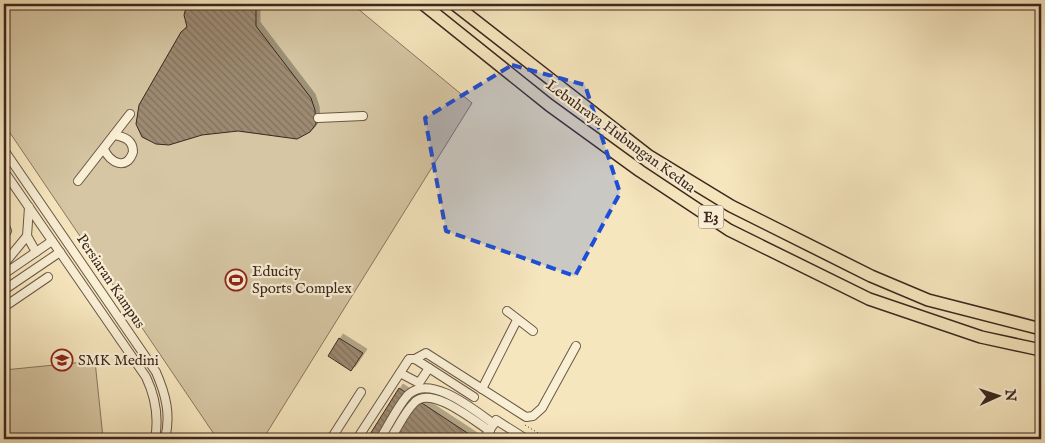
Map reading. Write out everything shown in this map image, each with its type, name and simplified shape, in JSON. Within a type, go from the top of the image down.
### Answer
[{"type":"highway","name":"Lebuhraya Hubungan Kedua","points":[[423,4],[549,104],[640,171],[729,230],[869,299],[981,337],[1041,350]]},
{"type":"highway","name":"Lebuhraya Hubungan Kedua","points":[[454,4],[649,156],[731,206],[871,276],[928,300],[1041,329]]},
{"type":"street","points":[[78,181],[130,114]]},
{"type":"street","points":[[318,118],[363,116]]},
{"type":"street","points":[[104,149],[109,158],[116,164],[124,163],[130,159],[133,148],[130,142],[125,137],[114,135]]},
{"type":"street","name":"Persiaran Kampus","points":[[4,150],[156,372],[168,406],[168,426],[165,439]]},
{"type":"street","name":"Persiaran Kampus","points":[[4,171],[7,182],[29,207],[146,377],[156,407],[157,425],[155,439]]},
{"type":"street","points":[[29,207],[27,236],[36,252]]},
{"type":"street","points":[[4,224],[7,231],[4,236]]},
{"type":"street","points":[[4,264],[27,236]]},
{"type":"street","points":[[4,274],[52,241]]},
{"type":"street","points":[[4,290],[60,252]]},
{"type":"street","points":[[4,307],[48,277]]},
{"type":"street","points":[[507,311],[533,331]]},
{"type":"street","points":[[482,389],[517,320]]},
{"type":"street","points":[[415,360],[426,353],[526,416],[533,416],[542,408],[576,346]]},
{"type":"street","points":[[357,439],[409,359],[415,360],[429,368],[474,397]]},
{"type":"street","points":[[400,373],[419,383],[429,368]]},
{"type":"street","points":[[380,439],[409,393],[426,388],[445,392],[490,432]]},
{"type":"street","points":[[332,439],[361,392]]},
{"type":"street","points":[[390,439],[415,401],[425,397],[440,399],[490,432],[526,439]]},
{"type":"path","points":[[524,424],[548,439]]},
{"type":"highlighted area","points":[[512,65],[585,85],[620,193],[575,276],[446,231],[425,118]]},
{"type":"shaded area","name":"Educity Sports Complex","points":[[4,4],[352,4],[472,103],[263,439],[216,437],[4,124],[6,57]]},
{"type":"shaded area","points":[[95,361],[103,438],[4,439],[4,370]]},
{"type":"building","points":[[187,4],[253,4],[256,9],[256,26],[311,98],[315,110],[316,124],[310,132],[297,139],[238,131],[202,135],[169,145],[156,144],[142,137],[136,124],[139,105],[181,32],[187,27],[184,15]]},
{"type":"building","points":[[339,338],[363,353],[351,371],[328,356]]},
{"type":"building","points":[[399,388],[475,438],[367,439]]},
{"type":"place","name":"Educity Sports Complex","points":[[236,280]]},
{"type":"place","name":"SMK Medini","points":[[62,360]]}]
